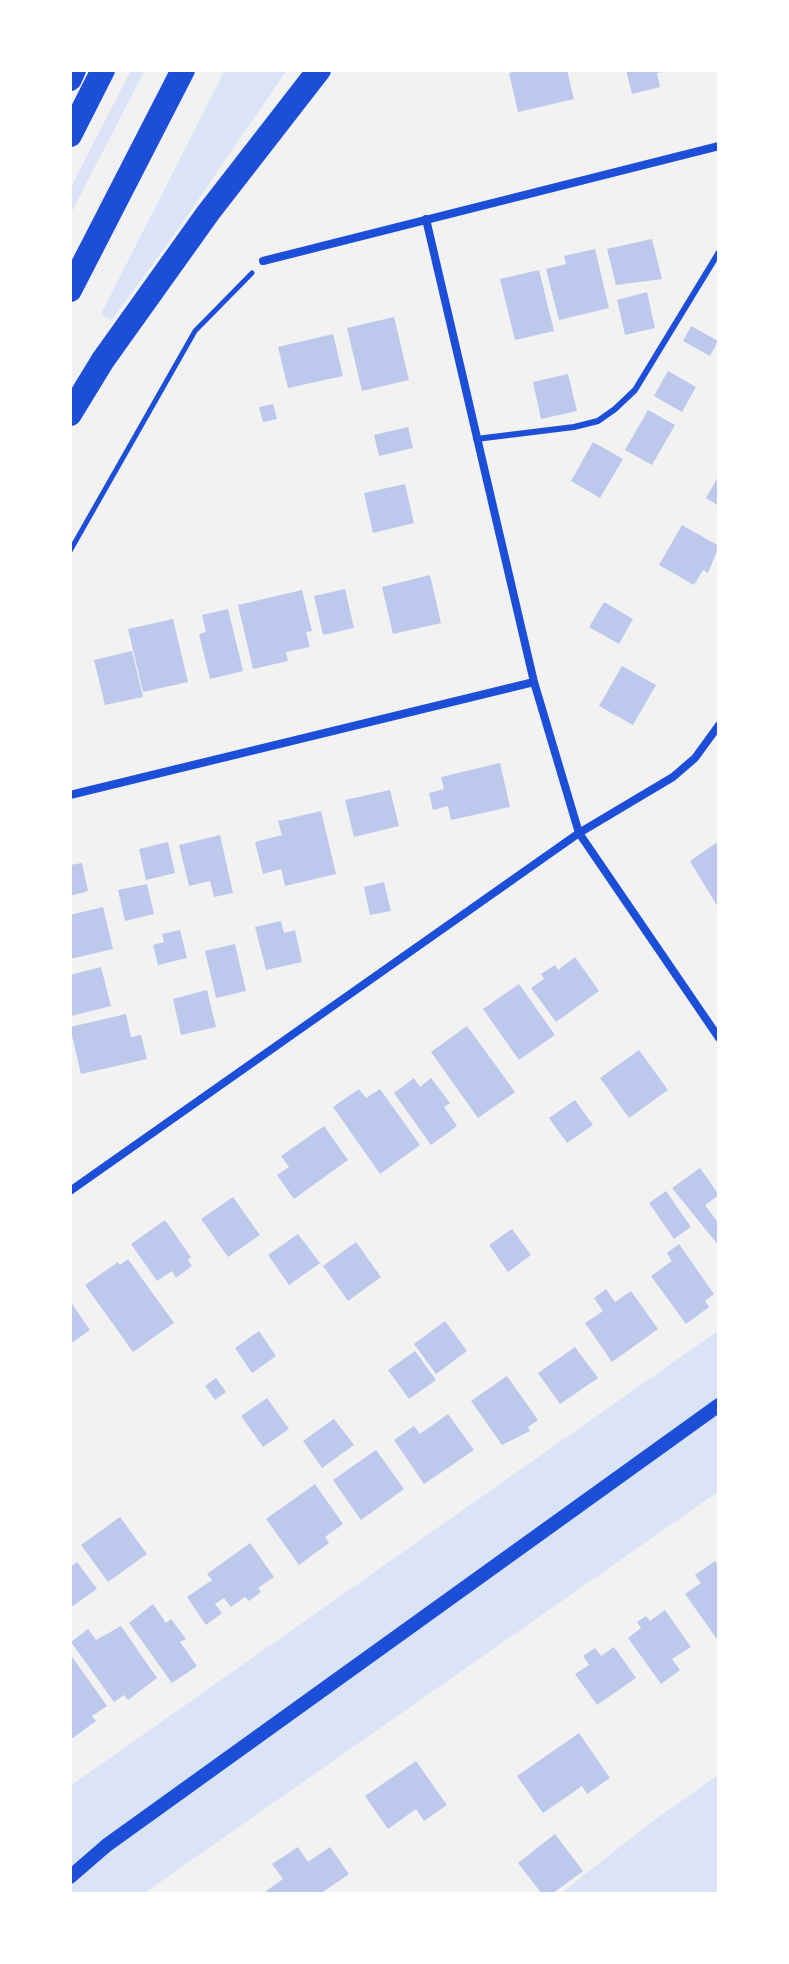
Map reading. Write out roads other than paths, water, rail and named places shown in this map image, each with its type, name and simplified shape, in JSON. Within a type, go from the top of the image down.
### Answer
[{"type":"highway","points":[[70,79],[74,70]]},
{"type":"highway","points":[[70,135],[103,70]]},
{"type":"highway","points":[[70,290],[183,70]]},
{"type":"highway","points":[[70,414],[103,360],[208,213],[319,70]]},
{"type":"street","points":[[263,261],[719,146]]},
{"type":"street","points":[[426,219],[534,682],[579,833],[719,1038]]},
{"type":"street","points":[[70,795],[534,682]]},
{"type":"street","points":[[70,1191],[579,833],[673,777],[695,758],[719,725]]},
{"type":"street","points":[[70,1877],[107,1845],[719,1405]]},
{"type":"lane","points":[[476,439],[574,427],[598,421],[615,409],[635,390],[719,252]]}]
